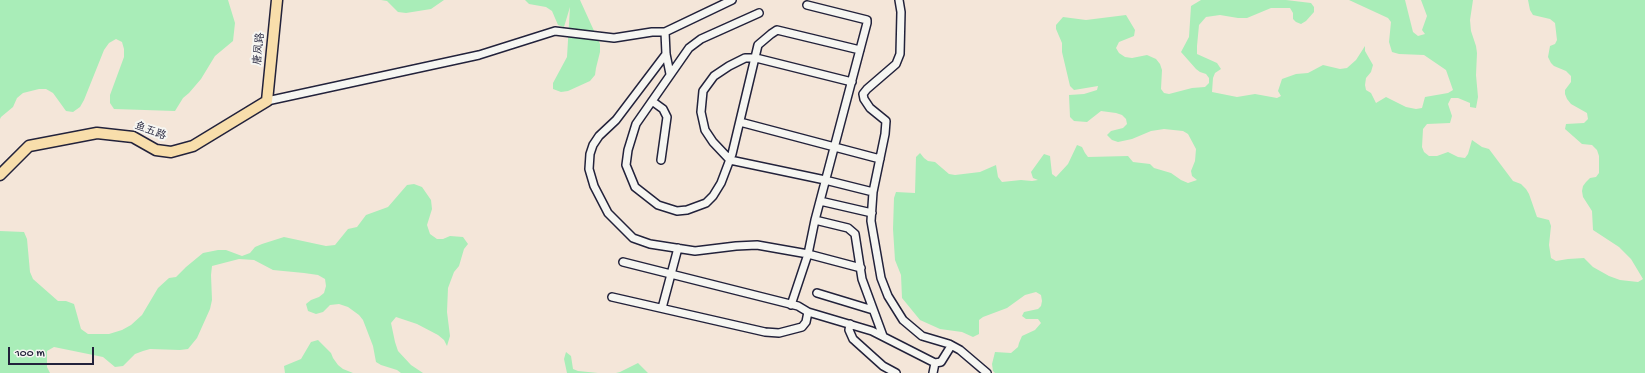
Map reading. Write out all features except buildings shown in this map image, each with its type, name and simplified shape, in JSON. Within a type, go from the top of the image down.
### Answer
[{"type":"highway","name":"唐凤路","points":[[266,100],[277,0]]},
{"type":"highway","name":"鱼五路","points":[[0,175],[29,146],[97,133],[133,137],[156,150],[171,152],[193,146],[266,100]]},
{"type":"street","points":[[266,100],[479,55],[555,32],[614,38],[652,32],[665,32],[732,0]]},
{"type":"street","points":[[899,0],[901,12],[900,54],[896,64],[867,88],[863,94],[864,99],[870,108],[886,121],[873,192],[871,222],[881,278],[888,296],[903,320],[922,336],[960,350],[987,373]]},
{"type":"street","points":[[791,305],[808,254],[814,220],[867,23],[867,20],[807,4]]},
{"type":"street","points":[[759,13],[701,39],[689,48],[636,124],[628,150],[626,165],[635,187],[658,205],[677,211],[696,208],[706,203],[713,196],[721,183],[730,160],[758,45],[771,34],[777,30],[860,50]]},
{"type":"street","points":[[665,32],[666,54],[670,74]]},
{"type":"street","points":[[666,54],[616,120],[599,136],[590,154],[590,169],[594,186],[608,213],[633,238],[650,244],[695,251],[757,245],[808,254],[861,268]]},
{"type":"street","points":[[852,82],[756,58],[745,58],[714,76],[703,91],[701,112],[705,130],[713,142],[730,160],[825,180],[873,192]]},
{"type":"street","points":[[652,101],[663,109],[667,117],[661,160]]},
{"type":"street","points":[[740,122],[880,159]]},
{"type":"street","points":[[820,201],[872,213]]},
{"type":"street","points":[[814,220],[848,228],[855,234],[862,279],[883,336]]},
{"type":"street","points":[[662,308],[678,248]]},
{"type":"street","points":[[623,262],[791,305],[808,312],[872,331],[935,363],[941,362],[951,346]]},
{"type":"street","points":[[817,293],[873,310]]},
{"type":"street","points":[[612,297],[765,332],[779,333],[802,327],[806,322],[808,312]]},
{"type":"street","points":[[850,324],[849,330],[853,339],[883,366],[896,373]]},
{"type":"street","points":[[933,373],[935,363]]},
{"type":"green space","points":[[0,0],[228,0],[235,23],[233,41],[215,56],[201,79],[183,98],[175,111],[114,109],[110,103],[110,95],[124,57],[122,42],[116,39],[109,43],[104,50],[84,100],[80,107],[73,112],[66,111],[53,93],[46,89],[39,89],[23,93],[17,98],[13,107],[0,119]]},
{"type":"green space","points":[[381,0],[444,0],[431,9],[406,13],[398,12],[387,1]]},
{"type":"green space","points":[[525,0],[580,0],[600,44],[600,52],[595,75],[590,81],[568,91],[561,92],[553,89],[553,83],[567,57],[570,7],[564,27],[558,25],[552,11],[546,7],[529,4]]},
{"type":"green space","points":[[1201,0],[1286,0],[1311,3],[1314,7],[1314,12],[1301,24],[1293,19],[1293,13],[1290,8],[1271,8],[1247,18],[1220,15],[1206,17],[1199,25],[1197,54],[1217,63],[1221,69],[1215,73],[1213,78],[1212,92],[1237,97],[1255,94],[1277,98],[1281,96],[1278,91],[1282,79],[1296,74],[1308,73],[1323,65],[1340,69],[1347,68],[1356,60],[1365,46],[1365,51],[1373,65],[1371,72],[1366,78],[1365,85],[1366,90],[1371,93],[1376,103],[1386,97],[1406,107],[1416,109],[1422,108],[1425,97],[1448,93],[1453,90],[1446,70],[1424,55],[1399,54],[1392,52],[1389,42],[1391,22],[1388,18],[1349,0],[1405,0],[1413,32],[1418,36],[1425,34],[1422,30],[1427,16],[1421,0],[1473,0],[1470,20],[1471,31],[1477,53],[1476,75],[1478,97],[1476,108],[1470,107],[1470,103],[1458,98],[1451,98],[1448,104],[1452,116],[1450,123],[1427,124],[1423,129],[1422,147],[1424,152],[1429,156],[1437,156],[1448,152],[1458,157],[1465,158],[1468,154],[1472,140],[1482,147],[1489,149],[1513,181],[1521,184],[1526,189],[1537,217],[1549,220],[1551,226],[1549,245],[1551,258],[1556,261],[1584,258],[1593,267],[1609,276],[1620,280],[1638,282],[1643,279],[1631,259],[1619,247],[1593,230],[1592,211],[1583,197],[1582,191],[1586,182],[1590,178],[1596,177],[1599,173],[1599,156],[1597,150],[1592,145],[1582,144],[1565,129],[1566,124],[1584,123],[1588,119],[1587,113],[1571,104],[1567,99],[1565,90],[1571,82],[1571,76],[1566,71],[1554,66],[1548,57],[1550,46],[1555,44],[1557,40],[1555,23],[1550,19],[1533,15],[1530,10],[1528,0],[1645,0],[1645,373],[995,373],[993,371],[992,364],[995,352],[1011,353],[1018,347],[1022,336],[1035,330],[1041,323],[1038,319],[1026,319],[1022,316],[1024,312],[1038,309],[1041,306],[1041,295],[1036,292],[1025,295],[1007,308],[983,317],[979,320],[979,334],[973,337],[962,332],[940,329],[920,320],[902,298],[901,275],[895,260],[893,229],[894,198],[896,192],[915,193],[916,157],[920,153],[928,161],[935,162],[949,174],[955,175],[980,172],[996,165],[998,177],[1002,182],[1021,180],[1032,181],[1038,180],[1033,178],[1031,172],[1044,154],[1050,156],[1052,174],[1056,177],[1068,164],[1077,145],[1082,147],[1088,157],[1128,156],[1133,162],[1150,164],[1154,168],[1171,173],[1188,183],[1197,180],[1192,176],[1191,171],[1195,161],[1196,149],[1188,134],[1183,131],[1164,129],[1151,131],[1132,139],[1118,142],[1112,140],[1107,135],[1111,131],[1123,128],[1127,124],[1126,119],[1122,115],[1101,111],[1087,122],[1074,121],[1070,117],[1069,95],[1084,94],[1097,90],[1098,86],[1074,90],[1070,86],[1062,52],[1062,43],[1056,29],[1056,25],[1063,17],[1086,20],[1126,15],[1135,30],[1134,36],[1119,42],[1116,48],[1119,53],[1125,57],[1132,58],[1147,55],[1156,59],[1162,70],[1161,89],[1164,93],[1169,94],[1192,88],[1205,87],[1209,83],[1209,78],[1206,74],[1196,69],[1181,52],[1189,37],[1191,6]]},
{"type":"green space","points":[[414,184],[422,187],[431,200],[432,209],[427,225],[430,234],[437,239],[443,239],[450,236],[463,237],[468,244],[464,249],[459,266],[454,272],[448,288],[447,312],[450,336],[447,346],[444,340],[438,335],[417,324],[396,317],[391,323],[398,351],[411,365],[423,373],[401,373],[376,362],[373,346],[363,320],[348,307],[339,304],[330,305],[323,312],[316,314],[308,311],[306,304],[324,293],[326,286],[325,279],[318,275],[273,270],[254,260],[239,259],[212,266],[212,300],[210,309],[197,338],[188,349],[150,349],[135,354],[123,366],[115,367],[103,357],[54,347],[47,351],[47,367],[50,373],[0,373],[0,231],[24,232],[27,239],[30,272],[33,279],[58,301],[66,301],[74,304],[81,329],[88,334],[109,334],[122,330],[131,325],[142,315],[158,288],[169,278],[176,277],[203,253],[226,250],[242,256],[250,253],[255,247],[284,237],[326,246],[335,245],[348,229],[357,227],[366,215],[388,207],[407,185]]},
{"type":"green space","points":[[318,340],[331,353],[338,365],[353,373],[285,373],[284,366],[301,359],[311,342]]},
{"type":"green space","points":[[566,352],[571,356],[573,369],[598,373],[567,373],[564,359]]},
{"type":"green space","points":[[638,363],[648,373],[616,373],[620,372]]}]
